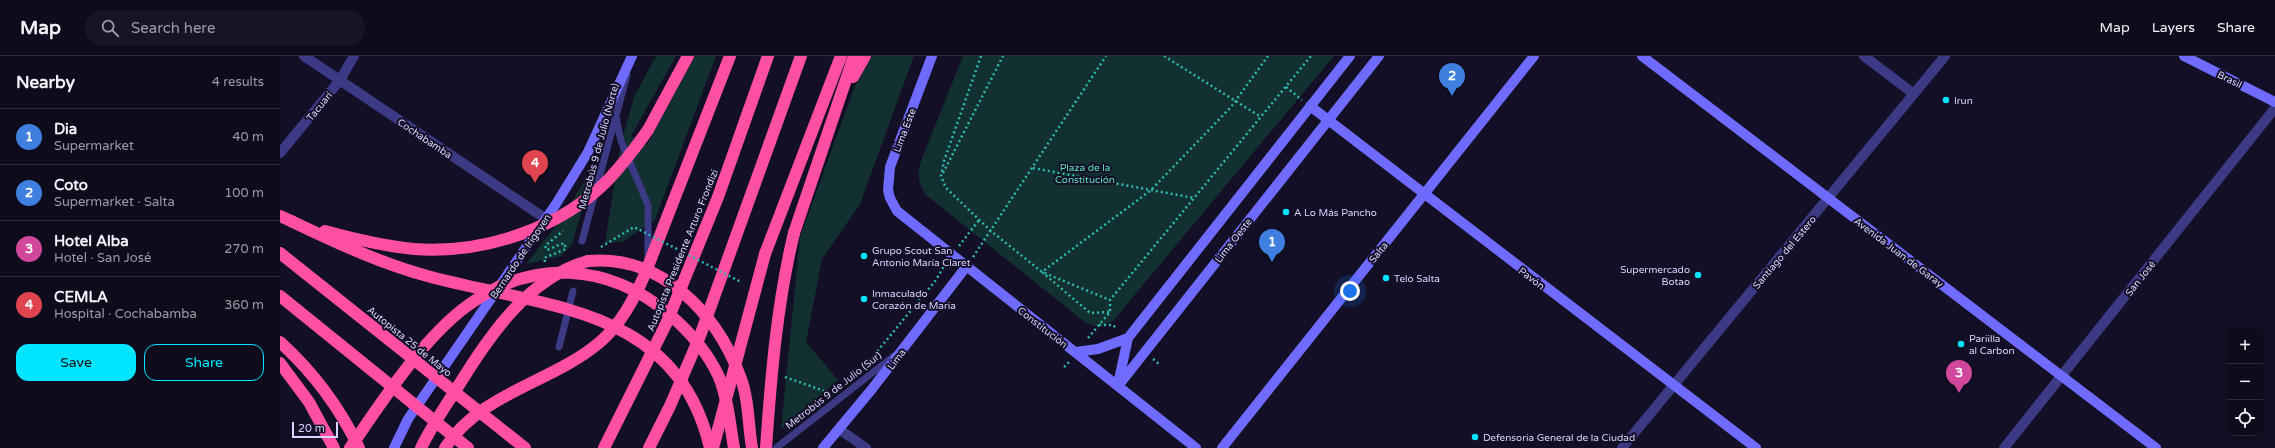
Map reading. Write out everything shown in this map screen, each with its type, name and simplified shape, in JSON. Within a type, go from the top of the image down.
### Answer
[{"type":"highway","points":[[291,222],[365,241],[415,249],[442,249],[497,241],[548,222],[583,201],[608,180],[629,157],[648,130],[688,56]]},
{"type":"highway","points":[[445,448],[461,428],[485,407],[573,361],[601,341],[628,308],[645,274],[730,56]]},
{"type":"highway","name":"Autopista Presidente Arturo Frondizi","points":[[604,448],[667,322],[718,197],[768,56]]},
{"type":"highway","points":[[649,448],[670,406],[700,336],[801,56]]},
{"type":"highway","points":[[713,448],[765,254],[841,56]]},
{"type":"highway","points":[[766,448],[776,331],[782,287],[794,233],[854,56]]},
{"type":"highway","points":[[831,121],[865,56]]},
{"type":"highway","points":[[280,216],[364,254],[410,271],[550,304],[591,316],[619,327],[647,346],[678,376],[699,411],[710,448]]},
{"type":"highway","name":"Autopista 25 de Mayo","points":[[280,252],[526,448]]},
{"type":"highway","points":[[422,448],[429,432],[480,351],[510,313],[556,274],[588,261],[615,260],[650,271],[678,288],[705,315],[729,350],[740,376],[748,408],[752,448]]},
{"type":"highway","points":[[350,448],[420,353],[456,314],[478,299],[518,279],[538,274],[561,272],[599,277],[623,284],[655,303],[678,322],[705,353],[719,378],[726,399],[734,448]]},
{"type":"highway","points":[[280,296],[468,448]]},
{"type":"highway","points":[[280,342],[328,396],[345,421],[359,448]]},
{"type":"highway","points":[[280,362],[309,402],[334,448]]},
{"type":"main road","name":"Bernardo de Irigoyen","points":[[394,448],[408,419],[546,219],[588,152],[633,56]]},
{"type":"main road","name":"Lima Este","points":[[893,205],[888,190],[890,167],[932,56]]},
{"type":"main road","points":[[1118,386],[1128,338],[1350,56]]},
{"type":"main road","name":"Lima Oeste","points":[[1118,386],[1379,56]]},
{"type":"main road","name":"Salta","points":[[1222,448],[1534,56]]},
{"type":"main road","name":"Avenida Juan de Garay","points":[[1642,56],[2156,448]]},
{"type":"main road","name":"Brasil","points":[[2184,56],[2275,102]]},
{"type":"main road","name":"Pavón","points":[[1310,106],[1424,195],[1756,448]]},
{"type":"main road","name":"Constitución","points":[[893,205],[897,211],[951,256],[1076,352],[1196,448]]},
{"type":"main road","name":"Lima","points":[[823,448],[966,267]]},
{"type":"main road","points":[[1076,352],[1098,349],[1128,338]]},
{"type":"street","name":"Cochabamba","points":[[304,56],[546,219]]},
{"type":"street","name":"Tacuarí","points":[[280,153],[340,80],[354,56]]},
{"type":"street","points":[[1864,56],[1914,94]]},
{"type":"street","name":"Santiago del Estero","points":[[1622,448],[1672,385],[1946,56]]},
{"type":"street","name":"San José","points":[[2004,448],[2275,108]]},
{"type":"street","points":[[839,429],[866,448]]},
{"type":"lane","name":"Metrobús 9 de Julio (Norte)","points":[[582,241],[616,113],[633,56]]},
{"type":"lane","points":[[616,113],[621,141],[648,205],[649,247],[645,274]]},
{"type":"lane","points":[[558,347],[573,291]]},
{"type":"lane","name":"Metrobús 9 de Julio (Sur)","points":[[776,448],[903,348]]},
{"type":"path","points":[[981,56],[944,161],[941,176],[946,188],[991,231],[1090,313],[1110,312]]},
{"type":"path","points":[[941,176],[1003,56]]},
{"type":"path","points":[[966,267],[1106,56]]},
{"type":"path","points":[[1164,56],[1261,117]]},
{"type":"path","points":[[1042,272],[1150,191],[1235,100],[1268,56]]},
{"type":"path","points":[[1064,367],[1110,312],[1110,300],[1311,56]]},
{"type":"path","points":[[1286,87],[1310,106]]},
{"type":"path","points":[[1033,168],[1150,191],[1195,198]]},
{"type":"path","points":[[867,364],[936,280],[939,271],[979,220]]},
{"type":"path","points":[[553,261],[545,262],[544,258],[566,249],[564,243],[547,250],[545,246],[568,226]]},
{"type":"path","points":[[601,246],[634,227],[741,282]]},
{"type":"path","points":[[1042,272],[1110,300]]},
{"type":"path","points":[[794,381],[834,394]]},
{"type":"green space","points":[[656,56],[676,56],[631,136],[647,145],[695,56],[716,56],[655,220],[622,242],[605,243],[620,148],[634,97]]},
{"type":"green space","points":[[872,56],[914,56],[860,204],[822,259],[806,342],[838,380],[781,429],[800,237],[855,86]]},
{"type":"green space","name":"Plaza de la Constitución","points":[[963,56],[1334,56],[1113,321],[1105,325],[1094,326],[1082,320],[926,195],[923,191],[919,178],[921,161]]},
{"type":"green space","points":[[595,165],[572,244],[561,256],[526,264],[556,226]]},
{"type":"place","name":"Coto","points":[[1452,96]]},
{"type":"place","name":"Irun","points":[[1946,100]]},
{"type":"place","name":"CEMLA","points":[[535,183]]},
{"type":"place","name":"A Lo Más Pancho","points":[[1286,212]]},
{"type":"place","name":"Grupo Scout San Antonio María Claret","points":[[864,256]]},
{"type":"place","name":"Dia","points":[[1272,262]]},
{"type":"place","name":"Supermercado Botao","points":[[1698,275]]},
{"type":"place","name":"Telo Salta","points":[[1386,278]]},
{"type":"place","name":"Inmaculado Corazón de Maria","points":[[864,299]]},
{"type":"place","name":"Pariilla al Carbon","points":[[1961,344]]},
{"type":"place","name":"Hotel Alba","points":[[1959,393]]},
{"type":"place","name":"Defensoria General de la Ciudad","points":[[1475,437]]}]
